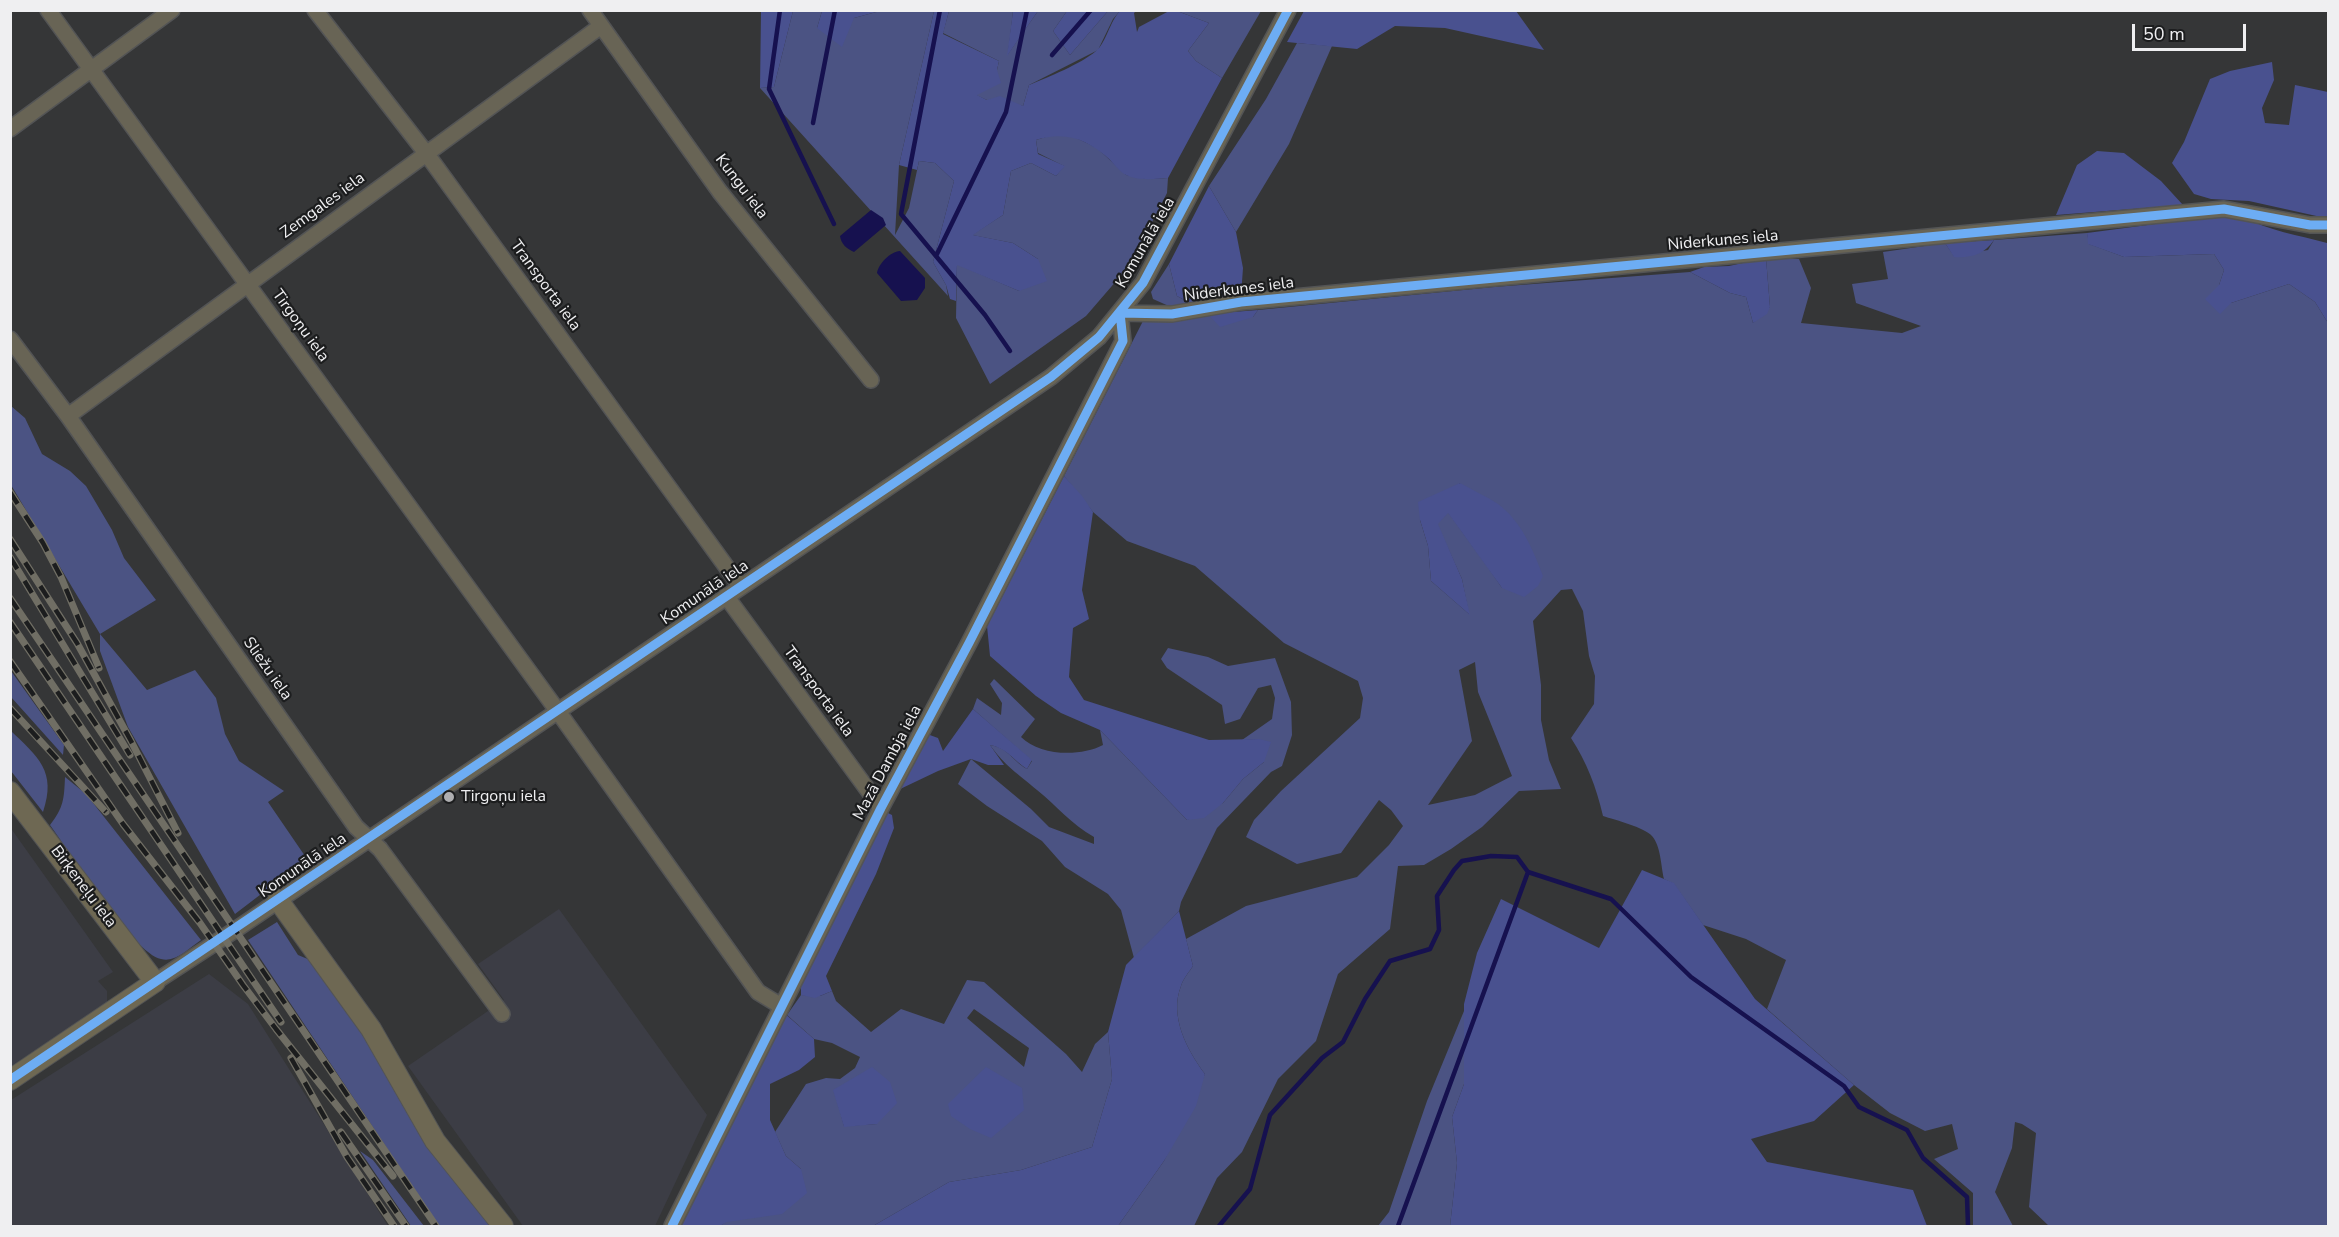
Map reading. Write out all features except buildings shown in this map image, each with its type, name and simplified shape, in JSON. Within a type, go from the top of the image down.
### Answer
[{"type":"main road","name":"Birķeneļu iela","points":[[10,792],[155,982]]},
{"type":"main road","points":[[278,900],[371,1029],[435,1141],[503,1227]]},
{"type":"main road","name":"Komunālā iela","points":[[10,1080],[155,982]]},
{"type":"street","name":"Tirgoņu iela","points":[[48,10],[557,710],[758,992],[781,1006]]},
{"type":"street","points":[[10,129],[172,10]]},
{"type":"street","name":"Transporta iela","points":[[315,10],[426,153],[741,587]]},
{"type":"street","name":"Kungu iela","points":[[590,10],[720,192],[871,380]]},
{"type":"street","name":"Komunālā iela","points":[[155,982],[370,839],[1051,377],[1099,337],[1143,283],[1288,10]]},
{"type":"street","name":"Zemgales iela","points":[[68,417],[601,26]]},
{"type":"street","name":"Niderkunes iela","points":[[1120,313],[1172,314],[1241,302],[2224,208],[2310,225],[2328,225]]},
{"type":"street","name":"Mazā Dambja iela","points":[[672,1227],[881,808],[969,643],[1123,341],[1120,313]]},
{"type":"street","name":"Sliežu iela","points":[[10,339],[68,417],[356,826],[380,849],[502,1014]]},
{"type":"street","name":"Transporta iela","points":[[726,597],[881,808]]},
{"type":"shaded area","points":[[822,10],[880,11],[854,18],[842,47],[817,28]]},
{"type":"shaded area","points":[[761,11],[793,11],[774,87],[760,88]]},
{"type":"shaded area","points":[[793,11],[822,11],[817,28],[880,11],[934,11],[899,165],[895,235],[909,208],[919,161],[935,163],[954,181],[933,262],[946,285],[948,296],[760,88],[774,87]]},
{"type":"shaded area","points":[[934,11],[949,11],[943,34],[999,61],[997,70],[1001,83],[977,95],[987,100],[1000,96],[1023,106],[1029,85],[1073,65],[1096,51],[1103,43],[1113,20],[1120,11],[1136,11],[1134,13],[1137,32],[1139,27],[1169,11],[1177,11],[1209,23],[1188,51],[1196,61],[1222,78],[1168,178],[1141,179],[1126,175],[1101,152],[1075,139],[1057,136],[1036,140],[1038,154],[1065,166],[1056,176],[1031,163],[1011,171],[1003,215],[973,235],[1013,243],[1038,259],[1047,281],[1019,291],[957,265],[956,301],[950,299],[946,285],[933,262],[954,181],[935,163],[919,161],[917,170],[899,165]]},
{"type":"shaded area","points":[[949,11],[1013,11],[1008,54],[1038,11],[1067,11],[1053,31],[1070,55],[1108,11],[1120,11],[1113,19],[1098,50],[1029,85],[1023,106],[987,100],[976,95],[997,70],[999,61],[943,33]]},
{"type":"shaded area","points":[[1013,11],[1038,11],[1007,56]]},
{"type":"shaded area","points":[[1067,11],[1108,11],[1070,55],[1053,31]]},
{"type":"shaded area","points":[[1177,11],[1261,11],[1222,78],[1196,61],[1188,51],[1209,23]]},
{"type":"shaded area","points":[[1304,11],[1516,11],[1544,50],[1445,28],[1395,26],[1357,49],[1287,42]]},
{"type":"shaded area","points":[[1297,43],[1332,46],[1289,144],[1236,232],[1209,186],[1266,99]]},
{"type":"shaded area","points":[[2272,62],[2274,80],[2262,108],[2265,123],[2289,125],[2295,85],[2328,92],[2328,216],[2321,217],[2249,201],[2211,199],[2194,194],[2172,163],[2184,142],[2210,79],[2230,71]]},
{"type":"shaded area","points":[[1052,135],[1072,136],[1097,148],[1126,175],[1148,179],[1168,178],[1167,193],[1130,265],[1086,316],[990,384],[956,318],[957,264],[1019,291],[1038,259],[1013,243],[972,235],[1003,215],[1011,171],[1031,163],[1056,176],[1064,166],[1038,153],[1036,140]]},
{"type":"shaded area","points":[[2097,151],[2124,153],[2161,181],[2183,205],[2056,215],[2077,165]]},
{"type":"shaded area","points":[[1209,186],[1236,232],[1243,268],[1241,296],[1190,303],[1177,296],[1169,264]]},
{"type":"shaded area","points":[[871,210],[883,218],[886,225],[854,252],[845,246],[840,236]]},
{"type":"shaded area","points":[[2242,216],[2273,229],[2327,243],[2328,323],[2315,302],[2289,284],[2231,303],[2220,314],[2205,299],[2219,285],[2224,270],[2214,254],[2124,257],[2088,244],[2087,233],[2178,221]]},
{"type":"shaded area","points":[[2087,233],[2089,244],[2124,257],[2214,254],[2224,270],[2219,285],[2231,303],[2289,284],[2315,302],[2328,323],[2328,1226],[2049,1226],[2029,1207],[2036,1133],[2015,1122],[2012,1148],[1995,1192],[2013,1226],[1973,1226],[1973,1193],[1934,1159],[1958,1149],[1952,1124],[1925,1131],[1890,1113],[1854,1085],[1767,1009],[1786,960],[1746,939],[1703,925],[1674,884],[1664,879],[1659,851],[1652,836],[1636,827],[1603,816],[1590,775],[1571,738],[1594,704],[1595,676],[1589,656],[1583,611],[1572,589],[1561,590],[1533,621],[1541,685],[1541,720],[1549,760],[1561,789],[1519,791],[1482,827],[1451,849],[1424,865],[1398,866],[1390,929],[1338,974],[1316,1041],[1278,1079],[1242,1152],[1217,1178],[1194,1226],[1118,1226],[1164,1161],[1205,1074],[1186,1044],[1177,1009],[1181,986],[1193,966],[1186,939],[1246,906],[1357,877],[1389,845],[1403,826],[1391,810],[1379,800],[1341,853],[1297,864],[1246,837],[1254,820],[1281,791],[1360,718],[1363,698],[1358,681],[1284,643],[1195,566],[1127,541],[1093,512],[1064,476],[1143,321],[1208,314],[1253,317],[1258,310],[1494,287],[1690,272],[1730,293],[1746,297],[1753,323],[1770,307],[1766,258],[1799,259],[1811,288],[1801,323],[1902,333],[1921,326],[1856,303],[1852,284],[1888,279],[1883,252],[1945,243],[1954,256],[1988,250],[1994,240]],"holes":[[[1460,483],[1502,588],[1448,512],[1437,524],[1462,579],[1469,614],[1431,581],[1428,546],[1420,520]],[[1475,662],[1478,692],[1512,776],[1475,795],[1428,805],[1472,741],[1459,670]]]},
{"type":"shaded area","points":[[1994,240],[1986,249],[1966,257],[1954,257],[1945,243]]},
{"type":"shaded area","points":[[900,251],[925,278],[925,288],[917,300],[901,301],[877,273],[885,259],[892,253]]},
{"type":"shaded area","points":[[1766,258],[1770,307],[1767,314],[1753,323],[1746,297],[1730,293],[1690,272],[1704,267],[1729,266]]},
{"type":"shaded area","points":[[1169,264],[1177,296],[1190,303],[1171,307],[1153,299],[1151,292]]},
{"type":"shaded area","points":[[1258,310],[1253,317],[1220,327],[1208,314]]},
{"type":"shaded area","points":[[11,406],[25,418],[42,454],[70,471],[86,486],[112,530],[124,558],[156,600],[100,634],[11,485]]},
{"type":"shaded area","points":[[1064,476],[1093,512],[1082,590],[1089,619],[1073,628],[1069,677],[1084,700],[1209,740],[1259,739],[1271,742],[1264,762],[1243,779],[1223,803],[1204,818],[1187,820],[1100,730],[1061,713],[1036,696],[990,656],[987,626]]},
{"type":"shaded area","points":[[1460,483],[1498,504],[1514,519],[1531,547],[1543,576],[1538,586],[1524,597],[1502,588],[1448,513],[1438,524],[1462,579],[1470,615],[1431,581],[1428,546],[1420,520],[1418,502]]},
{"type":"shaded area","points":[[100,634],[147,690],[195,670],[216,698],[225,734],[239,761],[284,791],[268,802],[307,859],[235,914],[128,727],[100,651]]},
{"type":"shaded area","points":[[1168,648],[1208,657],[1228,666],[1275,658],[1291,702],[1292,735],[1282,766],[1271,772],[1217,828],[1181,902],[1179,911],[1134,958],[1121,910],[1108,894],[1065,867],[1042,841],[987,806],[958,784],[971,759],[1049,827],[1094,844],[1094,837],[1012,769],[990,745],[1006,752],[1027,769],[1032,761],[973,709],[977,698],[1001,715],[1002,703],[990,684],[994,679],[1035,719],[1021,737],[1029,743],[1060,753],[1094,749],[1103,745],[1100,730],[1187,820],[1223,803],[1243,779],[1264,762],[1259,739],[1242,740],[1272,719],[1275,698],[1271,685],[1258,688],[1240,719],[1225,724],[1222,705],[1167,668],[1161,659]]},
{"type":"shaded area","points":[[11,671],[64,745],[63,755],[11,697]]},
{"type":"shaded area","points":[[973,709],[1032,760],[1027,769],[1006,752],[990,745],[1004,765],[988,765],[971,759],[938,771],[896,791],[927,734],[938,738],[943,751]]},
{"type":"shaded area","points":[[10,730],[29,748],[46,775],[48,786],[43,812],[11,771]]},
{"type":"shaded area","points":[[65,777],[86,794],[201,940],[187,951],[167,960],[149,953],[119,921],[86,878],[50,825],[62,802]]},
{"type":"shaded area","points":[[886,812],[892,815],[894,828],[876,874],[826,976],[832,991],[815,998],[801,995],[801,985]]},
{"type":"shaded area","points":[[10,827],[113,972],[98,981],[107,991],[107,1003],[11,1066]]},
{"type":"shaded area","points":[[1642,870],[1674,883],[1755,999],[1854,1085],[1814,1121],[1751,1139],[1767,1162],[1913,1190],[1927,1226],[1450,1226],[1457,1163],[1452,1117],[1464,1084],[1464,1004],[1477,953],[1501,899],[1599,948]]},
{"type":"shaded area","points":[[559,909],[707,1115],[655,1226],[523,1226],[408,1066],[504,1000],[478,964]]},
{"type":"shaded area","points":[[1179,911],[1193,966],[1181,986],[1177,1009],[1186,1044],[1205,1074],[1196,1106],[1164,1161],[1118,1226],[873,1226],[949,1182],[1021,1170],[1092,1147],[1112,1079],[1108,1032],[1126,965]]},
{"type":"shaded area","points":[[277,922],[298,955],[310,960],[376,1052],[492,1226],[439,1226],[248,940]]},
{"type":"shaded area","points":[[209,974],[248,1004],[388,1226],[11,1226],[11,1100]]},
{"type":"shaded area","points":[[967,980],[984,982],[1066,1054],[1082,1072],[1095,1044],[1108,1032],[1112,1079],[1092,1147],[1021,1170],[949,1182],[873,1226],[720,1226],[801,1169],[786,1156],[775,1132],[806,1084],[826,1078],[840,1079],[855,1068],[860,1057],[832,1043],[814,1039],[787,1015],[801,995],[820,996],[832,991],[836,1001],[871,1032],[901,1009],[944,1024]],"holes":[[[974,1009],[1029,1048],[1024,1067],[967,1018]],[[834,1090],[877,1124],[844,1126]]]},
{"type":"shaded area","points":[[1464,1011],[1464,1084],[1452,1117],[1457,1163],[1450,1226],[1378,1226],[1389,1212],[1427,1101]]},
{"type":"shaded area","points":[[783,1012],[814,1039],[815,1057],[799,1070],[770,1084],[770,1120],[786,1156],[801,1169],[807,1193],[782,1214],[727,1222],[720,1226],[677,1226]]},
{"type":"shaded area","points":[[872,1067],[890,1082],[897,1103],[877,1124],[844,1127],[833,1090]]},
{"type":"shaded area","points":[[986,1067],[1022,1088],[1024,1110],[991,1138],[970,1129],[951,1116],[948,1104]]},
{"type":"shaded area","points":[[360,1151],[373,1160],[424,1226],[411,1226]]},
{"type":"waterway","points":[[780,10],[769,89],[834,224]]},
{"type":"waterway","points":[[813,123],[835,10]]},
{"type":"waterway","points":[[940,10],[901,214],[985,315],[1010,351]]},
{"type":"waterway","points":[[936,256],[1006,112],[1027,10]]},
{"type":"waterway","points":[[1052,55],[1091,10]]},
{"type":"waterway","points":[[1219,1226],[1250,1189],[1270,1115],[1322,1058],[1343,1042],[1365,999],[1390,961],[1430,949],[1439,930],[1437,896],[1454,870],[1462,861],[1491,856],[1517,857],[1528,872]]},
{"type":"waterway","points":[[1398,1226],[1528,872],[1611,899],[1691,977],[1844,1086],[1859,1107],[1907,1130],[1923,1158],[1967,1197],[1968,1226]]},
{"type":"railway","points":[[10,492],[43,543],[61,577],[99,668]]},
{"type":"railway","points":[[10,539],[77,643],[178,833]]},
{"type":"railway","points":[[10,557],[130,755]]},
{"type":"railway","points":[[10,598],[436,1226]]},
{"type":"railway","points":[[10,622],[281,1022]]},
{"type":"railway","points":[[10,661],[123,824],[200,923],[276,1029],[393,1176]]},
{"type":"railway","points":[[10,708],[106,812]]},
{"type":"railway","points":[[291,1058],[347,1157],[394,1226]]},
{"type":"railway","points":[[341,1132],[406,1226]]},
{"type":"cycle path","points":[[10,1080],[1051,377],[1099,337],[1143,283],[1288,10]]},
{"type":"cycle path","points":[[672,1226],[881,808],[969,643],[1123,341],[1120,313],[1172,314],[1241,302],[2224,209],[2310,225],[2328,225]]},
{"type":"place","name":"Tirgoņu iela","points":[[449,797]]}]
